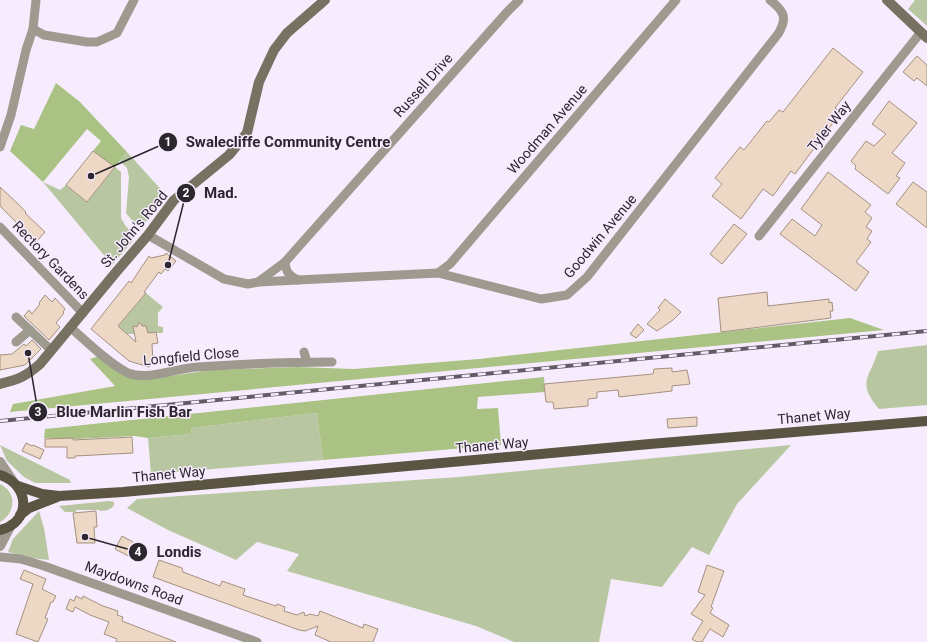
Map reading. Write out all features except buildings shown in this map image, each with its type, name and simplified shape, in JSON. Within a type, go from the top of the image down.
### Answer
[{"type":"main road","name":"St. John's Road","points":[[0,384],[20,379],[40,364],[148,235],[174,200],[229,155],[247,133],[260,82],[274,50],[287,33],[325,0]]},
{"type":"main road","points":[[888,0],[924,35]]},
{"type":"main road","name":"Thanet Way","points":[[0,475],[42,494],[59,496],[123,492],[927,420]]},
{"type":"main road","points":[[15,483],[22,493],[23,508],[20,515]]},
{"type":"main road","name":"Thanet Way","points":[[11,525],[29,508],[59,496]]},
{"type":"main road","points":[[0,530],[11,525]]},
{"type":"street","points":[[0,146],[11,115],[26,50],[33,29],[36,0]]},
{"type":"street","points":[[33,29],[44,35],[87,42],[97,42],[117,33],[134,0]]},
{"type":"street","name":"Russell Drive","points":[[258,282],[285,262],[519,0]]},
{"type":"street","name":"Woodman Avenue","points":[[438,273],[450,264],[676,0]]},
{"type":"street","name":"Goodwin Avenue","points":[[148,235],[224,279],[248,284],[258,282],[438,273],[541,299],[566,295],[587,277],[778,34],[783,25],[783,15],[781,10],[770,0]]},
{"type":"street","name":"Tyler Way","points":[[760,236],[924,35]]},
{"type":"street","name":"Rectory Gardens","points":[[0,227],[83,313]]},
{"type":"street","points":[[285,262],[288,274],[299,280]]},
{"type":"street","points":[[16,317],[51,350]]},
{"type":"street","name":"Longfield Close","points":[[70,327],[121,369],[135,375],[171,372],[195,367],[332,362]]},
{"type":"street","points":[[16,342],[30,330]]},
{"type":"street","points":[[304,352],[307,362]]},
{"type":"street","points":[[0,462],[15,483]]},
{"type":"street","points":[[0,546],[11,525]]},
{"type":"street","name":"Maydowns Road","points":[[0,557],[21,559],[44,566],[257,642]]},
{"type":"green space","points":[[915,0],[927,0],[927,26],[908,9]]},
{"type":"green space","points":[[56,83],[80,102],[127,152],[115,167],[93,151],[101,141],[87,129],[43,182],[10,151],[21,125],[34,129]]},
{"type":"green space","points":[[127,152],[166,195],[147,221],[141,224],[134,223],[126,213],[129,177],[127,168],[120,161]]},
{"type":"green space","points":[[115,167],[121,172],[121,218],[133,235],[133,241],[112,265],[43,182],[60,190],[66,185],[87,202]]},
{"type":"green space","points":[[146,293],[163,307],[158,313],[158,326],[163,327],[163,333],[148,333],[146,326],[142,326],[139,322],[137,327],[133,326],[135,334],[127,334],[118,326]]},
{"type":"green space","points":[[850,318],[884,330],[10,412],[13,404],[115,386],[90,359],[99,356],[124,374],[143,380],[211,370],[298,367],[354,369],[479,359]]},
{"type":"green space","points":[[927,345],[927,405],[879,409],[872,400],[866,386],[878,351]]},
{"type":"green space","points":[[544,377],[545,392],[478,397],[477,409],[498,408],[501,445],[323,460],[317,413],[192,428],[191,434],[148,438],[134,436],[76,439],[44,438],[45,429]]},
{"type":"green space","points":[[317,413],[323,460],[151,474],[148,438],[191,434],[192,428]]},
{"type":"green space","points":[[0,445],[70,480],[71,483],[35,483],[24,477],[7,461]]},
{"type":"green space","points":[[791,445],[737,504],[709,555],[692,547],[662,587],[611,579],[599,642],[514,642],[476,626],[287,571],[299,554],[257,542],[236,560],[168,530],[127,508],[137,499],[459,477]]},
{"type":"green space","points":[[0,484],[6,488],[12,497],[12,508],[0,522]]},
{"type":"green space","points":[[109,501],[114,502],[113,507],[104,511],[76,510],[76,512],[65,512],[59,506]]},
{"type":"green space","points":[[39,511],[44,528],[49,560],[30,558],[8,552],[13,539]]},
{"type":"railway","points":[[0,421],[927,331]]},
{"type":"place","name":"Swalecliffe Community Centre","points":[[91,176]]},
{"type":"place","name":"Mad.","points":[[168,265]]},
{"type":"place","name":"Blue Marlin Fish Bar","points":[[28,353]]},
{"type":"place","name":"Londis","points":[[85,537]]}]
